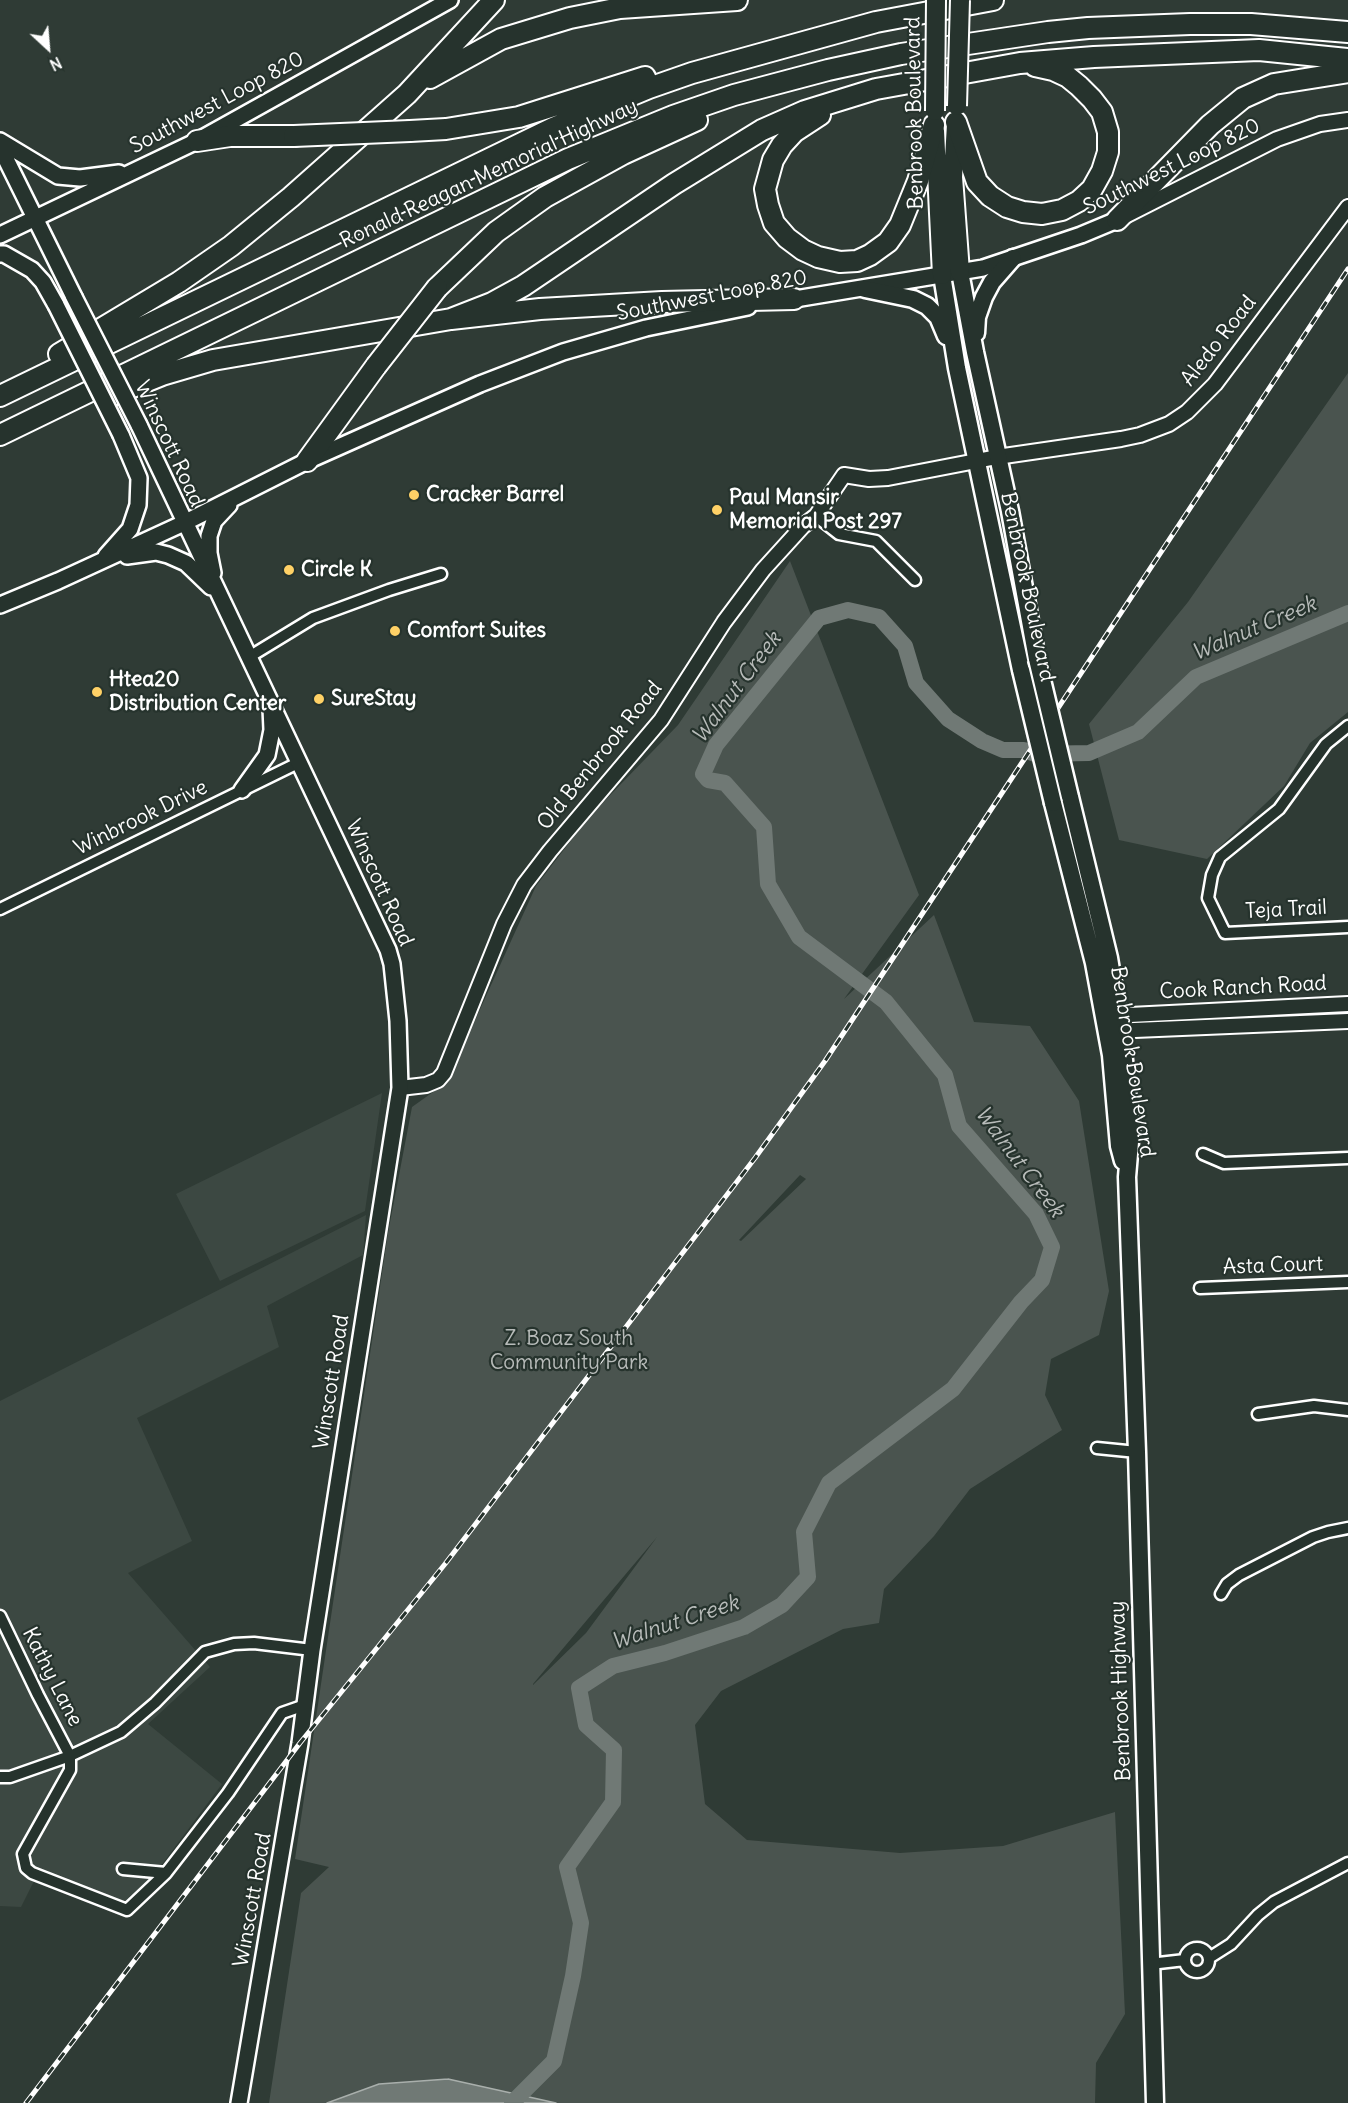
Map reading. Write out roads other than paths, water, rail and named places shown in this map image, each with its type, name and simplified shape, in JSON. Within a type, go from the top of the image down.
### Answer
[{"type":"highway","points":[[0,391],[15,377],[129,314],[231,246],[291,197],[407,94],[494,0]]},
{"type":"highway","points":[[407,94],[450,66],[501,39],[530,28],[620,8],[737,0]]},
{"type":"highway","name":"Benbrook Boulevard","points":[[936,0],[935,118],[942,275]]},
{"type":"highway","name":"Benbrook Boulevard","points":[[960,0],[952,177],[960,272]]},
{"type":"highway","name":"Ronald Reagan Memorial Highway","points":[[0,396],[430,187],[586,114],[692,73],[876,22],[993,0]]},
{"type":"highway","points":[[196,141],[230,136],[294,136],[446,129],[519,117],[721,52],[860,17],[876,22]]},
{"type":"highway","name":"Ronald Reagan Memorial Highway","points":[[0,435],[568,159],[673,116],[734,95],[828,70],[901,54],[965,43],[1088,28],[1241,24],[1348,32]]},
{"type":"highway","points":[[451,319],[492,303],[523,286],[674,184],[762,130],[805,111],[876,89],[1020,63],[1102,56],[1259,51],[1348,59]]},
{"type":"highway","points":[[956,114],[977,182],[990,196],[1006,207],[1042,214],[1062,210],[1079,201],[1092,189],[1102,171],[1108,152],[1108,132],[1102,112],[1092,99],[1068,77],[1053,70],[1020,63]]},
{"type":"highway","points":[[307,461],[376,366],[437,288],[496,232],[545,197],[648,141],[704,117],[806,86],[828,70]]},
{"type":"highway","points":[[1117,220],[1210,125],[1243,98],[1274,84],[1348,72]]},
{"type":"highway","points":[[876,89],[859,99],[816,117],[794,132],[772,160],[765,189],[774,223],[787,238],[803,250],[818,257],[840,262],[857,261],[888,242],[900,225],[909,205],[935,118]]},
{"type":"highway","points":[[23,424],[53,421],[145,382],[213,360],[451,319],[540,309],[662,302],[794,299]]},
{"type":"main road","name":"Southwest Loop 820","points":[[0,236],[196,141],[450,0]]},
{"type":"main road","points":[[0,141],[58,176],[80,178],[136,170]]},
{"type":"main road","name":"Winscott Road","points":[[0,147],[139,425],[217,593],[369,907],[392,964],[398,1021],[399,1088],[312,1650],[292,1797],[239,2103]]},
{"type":"main road","name":"Southwest Loop 820","points":[[0,605],[184,523],[307,461],[480,384],[563,352],[677,320],[960,272],[1013,258],[1117,220]]},
{"type":"main road","points":[[0,254],[32,270],[43,282],[121,435],[139,478],[138,505],[130,529],[102,560]]},
{"type":"main road","points":[[975,352],[977,317],[984,297],[992,282],[1013,258]]},
{"type":"main road","name":"Benbrook Boulevard","points":[[960,272],[997,458],[1010,511],[1037,659],[1107,948],[1113,1023],[1131,1130],[1127,1177],[1131,1278]]},
{"type":"main road","name":"Benbrook Boulevard","points":[[942,275],[957,368],[1021,669],[1094,963],[1113,1023]]},
{"type":"main road","points":[[865,289],[912,299],[927,306],[942,324],[957,368]]},
{"type":"main road","points":[[217,593],[209,553],[209,536],[214,521],[222,510],[240,496]]},
{"type":"main road","points":[[102,560],[142,552],[163,553],[186,563],[217,593]]},
{"type":"main road","points":[[242,790],[267,755],[272,730],[271,702]]},
{"type":"main road","name":"Benbrook Highway","points":[[1131,1278],[1155,2103]]},
{"type":"street","name":"Southwest Loop 820","points":[[1117,220],[1276,139],[1320,124],[1348,120]]},
{"type":"street","name":"Aledo Road","points":[[977,461],[1140,435],[1169,424],[1187,412],[1215,384],[1348,207]]},
{"type":"street","name":"Old Benbrook Road","points":[[399,1088],[426,1085],[438,1080],[444,1073],[504,924],[524,885],[549,851],[661,720],[724,622],[764,570],[803,526],[816,516],[844,475],[869,479],[888,478],[977,461]]},
{"type":"street","points":[[816,516],[839,534],[876,542],[915,580]]},
{"type":"street","points":[[249,657],[313,618],[441,574]]},
{"type":"street","name":"Teja Trail","points":[[1348,726],[1326,744],[1279,809],[1220,857],[1212,875],[1208,898],[1225,933],[1348,927]]},
{"type":"street","name":"Winbrook Drive","points":[[0,909],[300,762]]},
{"type":"street","name":"Cook Ranch Road","points":[[1113,1023],[1348,1004]]},
{"type":"street","name":"Cook Ranch Road","points":[[1113,1023],[1348,1021]]},
{"type":"street","points":[[1203,1154],[1224,1163],[1348,1158]]},
{"type":"street","name":"Asta Court","points":[[1200,1288],[1348,1282]]},
{"type":"street","points":[[1258,1414],[1314,1406],[1348,1410]]},
{"type":"street","points":[[1097,1448],[1137,1452]]},
{"type":"street","points":[[1221,1594],[1227,1584],[1239,1575],[1313,1538],[1348,1528]]},
{"type":"street","name":"Kathy Lane","points":[[0,1616],[70,1756]]},
{"type":"street","points":[[0,1777],[10,1777],[70,1756],[121,1732],[155,1703],[205,1652],[234,1644],[254,1643],[312,1650]]},
{"type":"street","points":[[70,1756],[70,1770],[23,1854],[26,1868],[32,1873],[127,1910],[166,1873],[228,1793],[282,1713],[305,1705]]},
{"type":"street","points":[[1185,1960],[1191,1970],[1198,1972],[1207,1965],[1209,1958],[1231,1944],[1258,1915],[1274,1902],[1348,1863]]},
{"type":"street","points":[[123,1869],[166,1873]]},
{"type":"street","points":[[1185,1960],[1190,1950],[1198,1948],[1205,1951],[1209,1958]]},
{"type":"street","points":[[1150,1964],[1185,1960]]},
{"type":"waterway","name":"Walnut Creek","points":[[512,2103],[554,2061],[573,1976],[581,1923],[567,1867],[613,1802],[614,1750],[586,1725],[579,1688],[613,1666],[665,1653],[744,1627],[782,1605],[808,1577],[804,1532],[829,1483],[953,1389],[1021,1302],[1042,1280],[1052,1247],[1036,1214],[959,1126],[945,1075],[886,1002],[799,937],[768,884],[764,827],[725,783],[708,780],[703,774],[716,745],[819,618],[848,610],[879,617],[905,646],[916,683],[948,719],[982,741],[1003,750],[1024,750],[1035,754],[1089,753],[1138,732],[1196,677],[1348,613]]},
{"type":"railway","points":[[26,2103],[300,1743],[445,1564],[755,1158],[825,1061],[1348,269]]},
{"type":"place","name":"Cracker Barrel","points":[[414,495]]},
{"type":"place","name":"Paul Mansir Memorial Post 297","points":[[717,510]]},
{"type":"place","name":"Circle K","points":[[289,570]]},
{"type":"place","name":"Comfort Suites","points":[[395,631]]},
{"type":"place","name":"Htea20 Distribution Center","points":[[97,692]]},
{"type":"place","name":"SureStay","points":[[319,699]]},
{"type":"park label","name":"Z. Boaz South Community Park","points":[[569,1351]]}]
